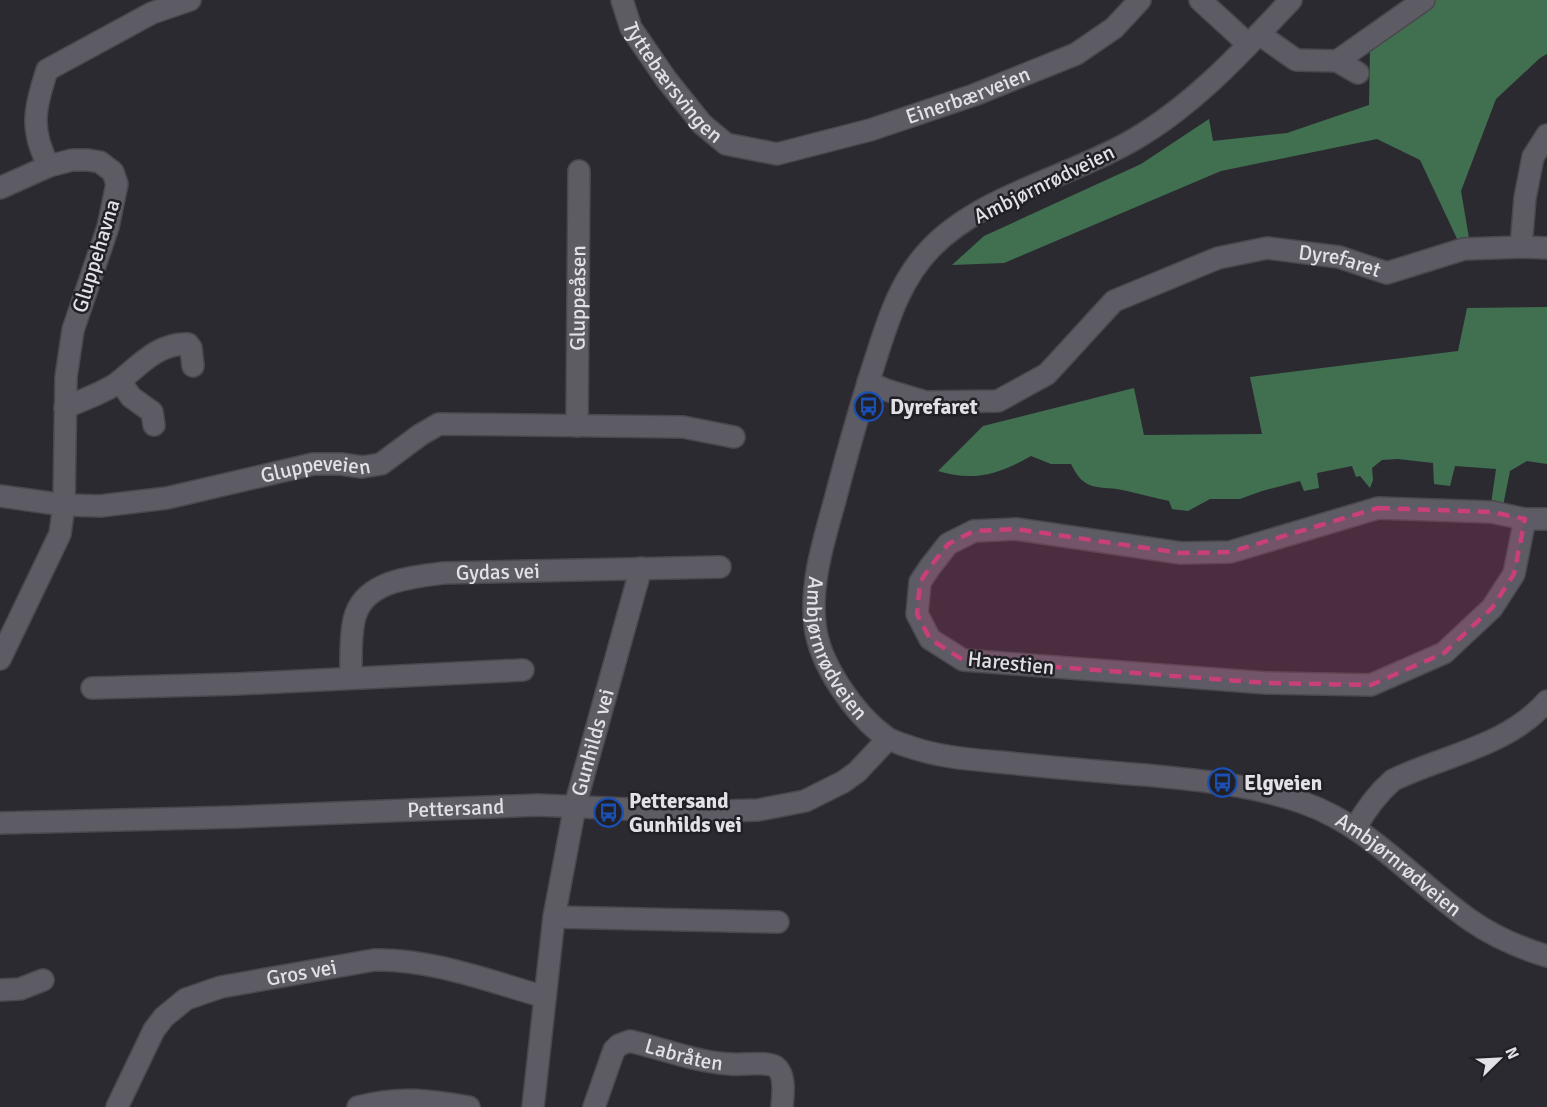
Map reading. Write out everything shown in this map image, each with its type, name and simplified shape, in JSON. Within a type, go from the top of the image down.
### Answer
[{"type":"street","points":[[49,166],[42,153],[34,125],[38,100],[47,70],[152,13],[190,0]]},
{"type":"street","name":"Tyttebærsvingen","points":[[622,0],[631,28],[666,79],[702,124],[726,144],[777,154]]},
{"type":"street","name":"Einerbærveien","points":[[777,154],[870,130],[974,95],[1076,54],[1114,28],[1140,0]]},
{"type":"street","points":[[1200,0],[1254,39],[1296,60],[1338,61],[1358,73]]},
{"type":"street","name":"Ambjørnrødveien","points":[[1291,0],[1191,99],[1163,121],[1132,141],[1097,159],[984,209],[932,247],[908,276],[894,303],[868,382],[829,521],[814,597],[815,627],[820,652],[831,675],[847,697],[888,739],[937,756],[1199,780],[1259,790],[1307,804],[1356,827],[1473,923],[1522,948],[1547,956]]},
{"type":"street","points":[[1338,61],[1424,0]]},
{"type":"street","points":[[1521,247],[1525,198],[1533,157],[1547,135]]},
{"type":"street","name":"Gluppehavna","points":[[0,188],[49,166],[72,160],[100,162],[113,172],[117,184],[108,227],[73,330],[66,377],[64,505]]},
{"type":"street","name":"Gluppeåsen","points":[[577,426],[579,171]]},
{"type":"street","name":"Dyrefaret","points":[[868,382],[927,402],[998,401],[1047,374],[1114,301],[1218,258],[1267,248],[1339,257],[1388,273],[1464,249],[1547,248]]},
{"type":"street","points":[[65,408],[114,385],[154,354],[182,344],[188,344],[191,348],[194,366]]},
{"type":"street","points":[[120,381],[131,397],[152,412],[154,425]]},
{"type":"street","name":"Gluppeveien","points":[[0,496],[64,505],[100,506],[140,502],[199,491],[319,464],[362,467],[381,464],[439,424],[683,427],[734,437]]},
{"type":"street","points":[[0,659],[60,534],[64,505]]},
{"type":"street","name":"Harestien","points":[[1525,519],[1514,574],[1492,608],[1444,653],[1371,685],[1266,683],[963,660],[930,639],[917,614],[920,582],[930,567],[948,544],[974,531],[1016,529],[1181,554],[1230,552],[1378,508],[1492,512],[1525,519],[1547,519]]},
{"type":"street","name":"Gydas vei","points":[[351,677],[352,635],[358,610],[369,595],[390,583],[444,573],[720,567]]},
{"type":"street","name":"Gunhilds vei","points":[[533,1107],[554,917],[575,806],[641,568]]},
{"type":"street","points":[[92,688],[237,684],[523,670]]},
{"type":"street","points":[[1356,827],[1380,791],[1393,780],[1496,740],[1544,710]]},
{"type":"street","name":"Pettersand","points":[[0,823],[238,817],[538,805],[693,812],[758,810],[782,807],[817,796],[843,782],[857,772],[888,739]]},
{"type":"street","points":[[554,917],[778,922]]},
{"type":"street","name":"Gros vei","points":[[117,1107],[143,1051],[164,1017],[186,999],[220,987],[374,960],[394,960],[433,966],[545,997]]},
{"type":"street","points":[[0,990],[21,989],[43,980]]},
{"type":"street","name":"Labråten","points":[[594,1107],[614,1050],[619,1045],[630,1041],[708,1061],[772,1065],[782,1077],[782,1107]]},
{"type":"street","points":[[358,1107],[391,1100],[411,1099],[469,1107]]},
{"type":"highlighted area","points":[[1378,508],[1492,512],[1525,519],[1514,574],[1492,608],[1444,653],[1371,685],[1266,683],[963,660],[930,639],[917,614],[920,582],[930,567],[948,544],[974,531],[1016,529],[1181,553],[1230,552]]},
{"type":"green space","points":[[1431,0],[1547,0],[1547,54],[1496,99],[1461,191],[1469,238],[1459,243],[1420,160],[1377,139],[1221,171],[1004,263],[952,265],[984,236],[1141,164],[1209,119],[1213,141],[1287,133],[1369,105],[1370,47]]},
{"type":"green space","points":[[1547,307],[1547,464],[1527,461],[1510,471],[1503,506],[1491,504],[1496,469],[1455,466],[1450,486],[1434,484],[1433,463],[1398,459],[1382,460],[1372,468],[1373,480],[1370,488],[1360,476],[1356,477],[1352,466],[1317,473],[1319,488],[1304,491],[1300,481],[1240,499],[1210,499],[1188,511],[1172,509],[1169,501],[1088,484],[1082,480],[1071,464],[1051,464],[1031,456],[997,472],[975,476],[938,471],[983,426],[1134,388],[1144,435],[1262,434],[1250,377],[1458,351],[1467,308]]},
{"type":"place","name":"Dyrefaret","points":[[869,407]]},
{"type":"place","name":"Elgveien","points":[[1223,783]]},
{"type":"place","name":"Pettersand Gunhilds vei","points":[[608,813]]}]
